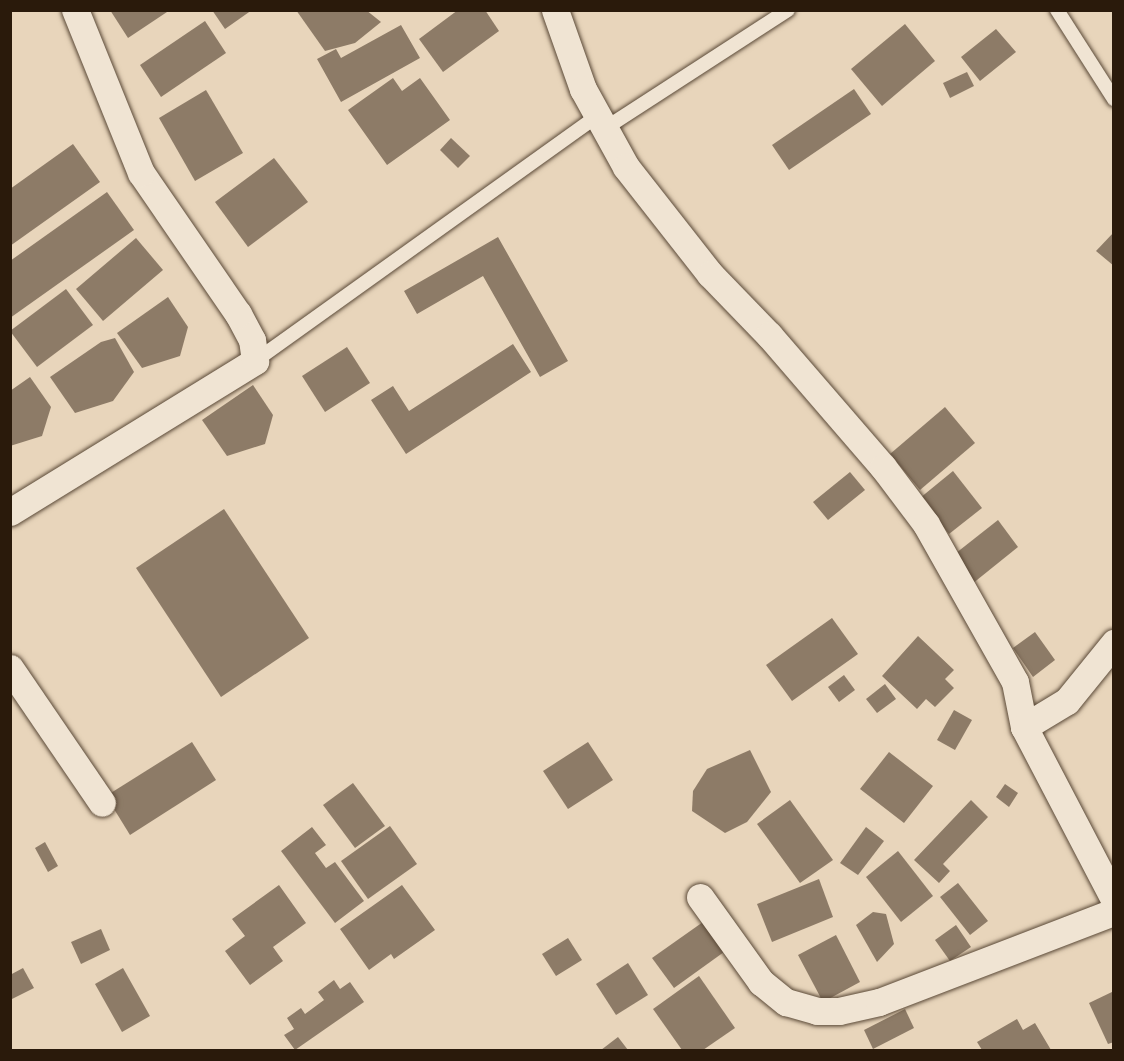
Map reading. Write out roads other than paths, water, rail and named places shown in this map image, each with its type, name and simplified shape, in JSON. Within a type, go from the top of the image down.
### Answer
[{"type":"street","points":[[10,512],[255,361],[252,340],[238,314],[141,173],[75,10]]},
{"type":"street","points":[[555,10],[600,122],[626,166],[710,274],[769,335],[882,467],[926,524],[1015,682],[1024,727],[1113,899]]},
{"type":"street","points":[[1024,727],[1067,701],[1113,644]]},
{"type":"street","points":[[10,668],[102,803]]},
{"type":"street","points":[[700,897],[761,982],[786,1002],[817,1011],[839,1011],[879,1002],[1113,912]]},
{"type":"lane","points":[[255,361],[600,122],[788,10]]},
{"type":"lane","points":[[1057,10],[1113,99]]}]
